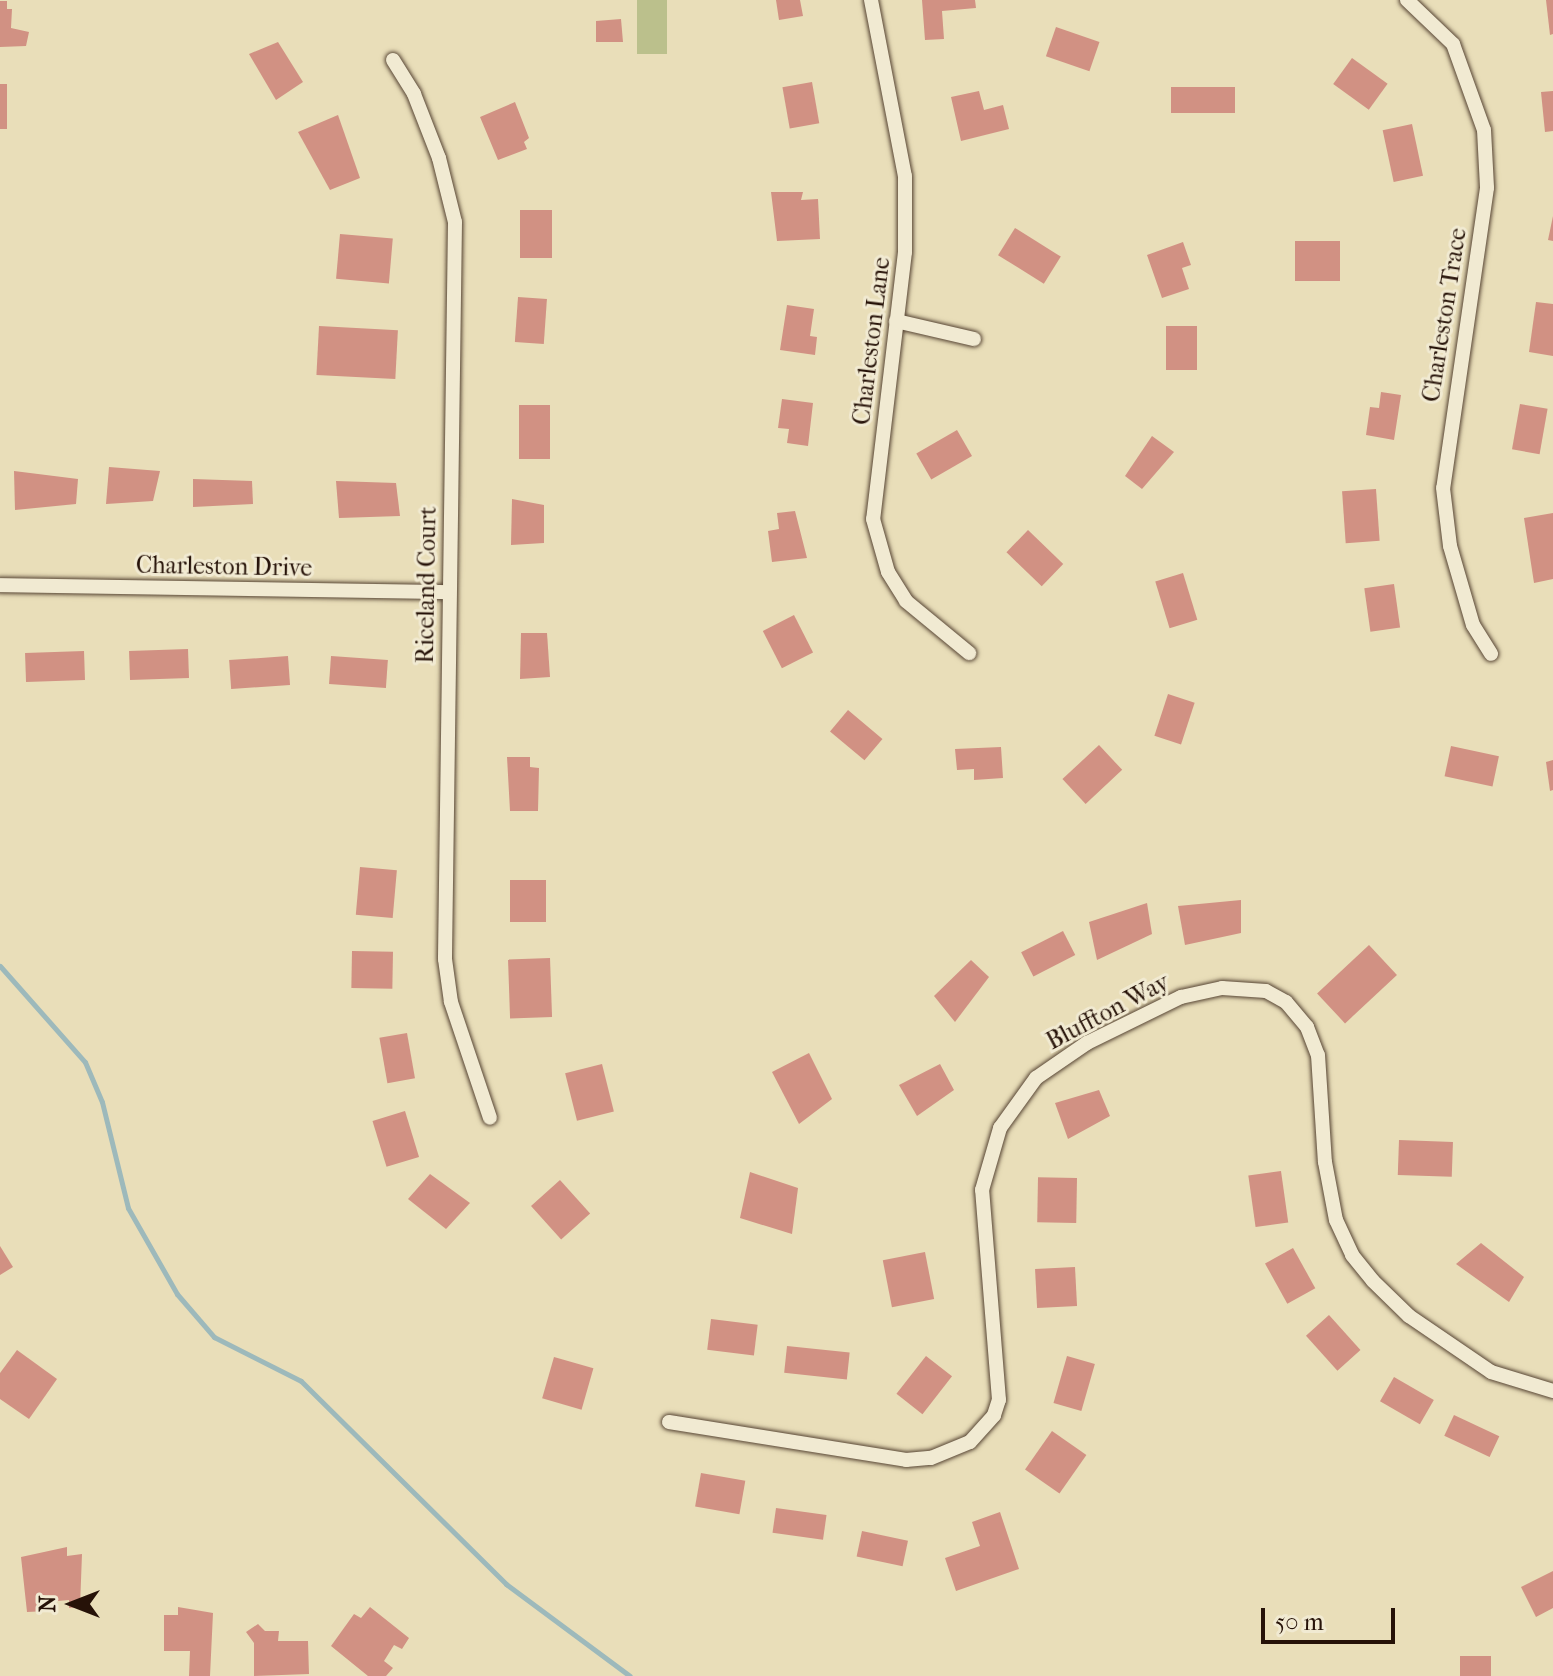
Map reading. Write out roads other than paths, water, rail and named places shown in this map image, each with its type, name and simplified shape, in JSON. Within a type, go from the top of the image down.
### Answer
[{"type":"street","name":"Charleston Lane","points":[[871,0],[905,176],[905,252],[873,519],[878,545],[906,601],[969,653]]},
{"type":"street","name":"Charleston Trace","points":[[1407,0],[1453,44],[1484,130],[1487,188],[1443,488],[1450,546],[1473,625],[1491,654]]},
{"type":"street","name":"Riceland Court","points":[[393,60],[414,94],[439,158],[455,222],[445,959],[451,1002],[490,1118]]},
{"type":"street","points":[[896,321],[974,339]]},
{"type":"street","name":"Charleston Drive","points":[[0,585],[448,592]]},
{"type":"street","name":"Bluffton Way","points":[[669,1422],[906,1460],[931,1458],[970,1442],[994,1415],[999,1400],[982,1190],[1000,1128],[1036,1078],[1087,1043],[1181,997],[1222,988],[1266,991],[1299,1014],[1307,1027],[1318,1055],[1325,1162],[1336,1220],[1352,1255],[1373,1281],[1409,1316],[1491,1372],[1553,1391]]},
{"type":"waterway","points":[[0,966],[85,1062],[102,1102],[128,1208],[177,1294],[214,1337],[301,1381],[506,1584],[630,1676]]}]
